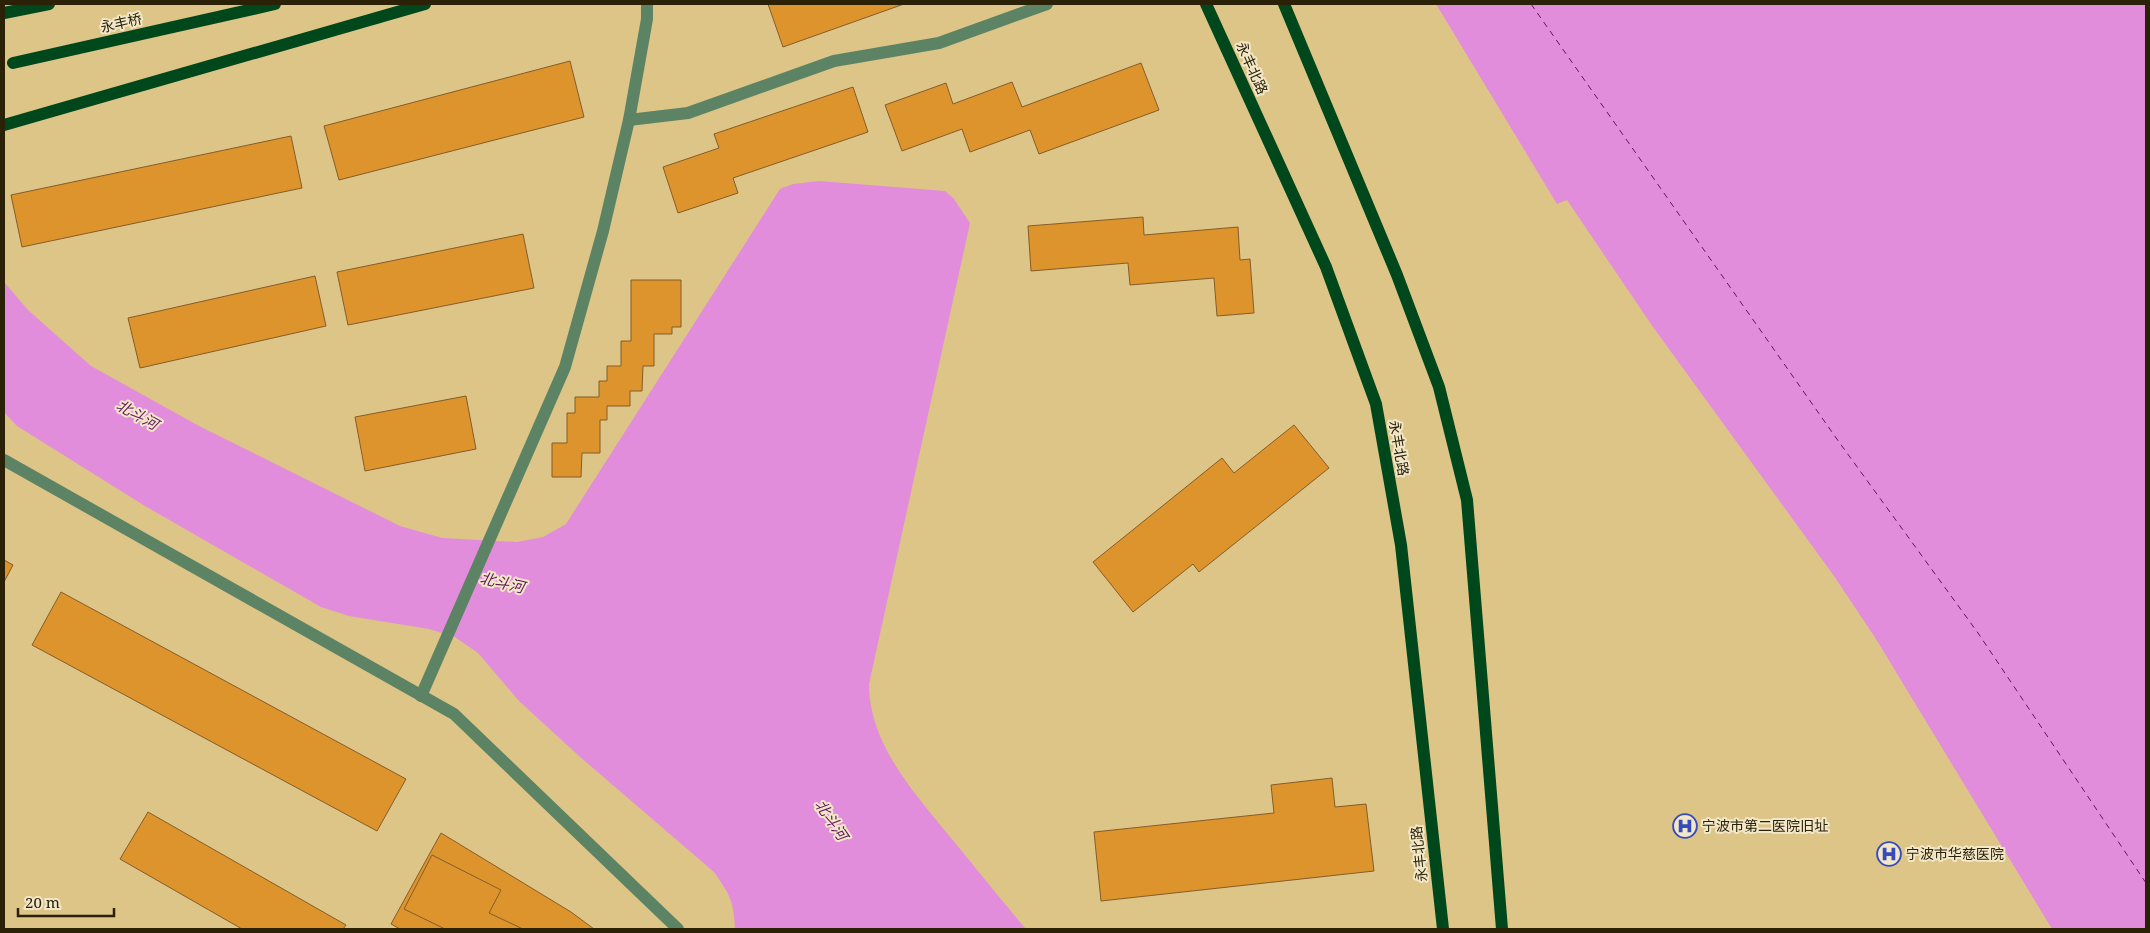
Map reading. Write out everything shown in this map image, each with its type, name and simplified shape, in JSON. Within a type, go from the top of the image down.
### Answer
[{"type":"main road","points":[[4,13],[48,4]]},
{"type":"main road","name":"永丰桥","points":[[4,65],[274,4]]},
{"type":"main road","points":[[4,124],[425,4]]},
{"type":"main road","name":"永丰北路","points":[[1206,4],[1326,267],[1376,404],[1401,545],[1443,929]]},
{"type":"main road","points":[[1284,4],[1397,275],[1439,387],[1467,500],[1502,929]]},
{"type":"street","points":[[421,696],[565,367],[603,231],[629,120],[647,19],[647,4]]},
{"type":"street","points":[[629,120],[688,113],[834,61],[939,43],[1047,4]]},
{"type":"street","points":[[4,460],[454,714],[678,929]]},
{"type":"water","points":[[1436,4],[2146,4],[2146,929],[2052,929],[1876,639],[1834,576],[1653,327],[1567,200],[1557,204]]},
{"type":"water","name":"北斗河","points":[[819,181],[945,191],[954,199],[970,223],[869,684],[871,707],[877,729],[899,770],[912,790],[1026,929],[735,929],[734,912],[730,899],[714,872],[579,756],[519,701],[478,653],[455,637],[429,629],[349,616],[321,607],[145,506],[17,426],[4,412],[4,282],[28,310],[91,366],[199,426],[400,526],[442,538],[517,542],[543,537],[566,524],[780,189],[793,184]]},
{"type":"building","points":[[768,4],[904,4],[783,47]]},
{"type":"building","points":[[570,61],[584,117],[339,180],[324,126]]},
{"type":"building","points":[[1141,63],[1159,110],[1039,154],[1030,130],[970,152],[962,129],[902,151],[885,105],[946,83],[953,104],[1012,82],[1022,107]]},
{"type":"building","points":[[853,87],[868,132],[733,178],[738,193],[678,213],[663,167],[719,148],[714,134]]},
{"type":"building","points":[[291,136],[302,188],[22,247],[11,195]]},
{"type":"building","points":[[1143,217],[1144,235],[1238,227],[1240,260],[1250,259],[1254,313],[1217,316],[1214,278],[1130,285],[1128,263],[1031,271],[1028,226]]},
{"type":"building","points":[[523,234],[534,288],[348,325],[337,272]]},
{"type":"building","points":[[315,276],[326,326],[140,368],[128,318]]},
{"type":"building","points":[[631,280],[681,280],[681,327],[672,327],[672,334],[654,334],[654,366],[643,366],[642,391],[630,391],[630,406],[607,406],[607,420],[600,420],[600,453],[582,453],[581,477],[552,477],[552,443],[567,443],[567,413],[575,413],[575,397],[599,397],[599,381],[607,381],[607,366],[621,366],[621,341],[631,341]]},
{"type":"building","points":[[466,396],[476,449],[365,471],[355,417]]},
{"type":"building","points":[[1294,425],[1329,468],[1199,572],[1193,564],[1133,612],[1093,562],[1222,458],[1234,473]]},
{"type":"building","points":[[4,560],[13,565],[4,582]]},
{"type":"building","points":[[61,592],[406,779],[377,831],[32,645]]},
{"type":"building","points":[[1332,778],[1335,807],[1366,804],[1374,871],[1101,901],[1094,832],[1274,813],[1271,785]]},
{"type":"building","points":[[148,812],[346,925],[343,929],[242,929],[120,859]]},
{"type":"building","points":[[441,833],[571,912],[594,929],[400,929],[391,924]]},
{"type":"building","points":[[432,855],[501,890],[489,913],[523,929],[445,929],[404,909]]},
{"type":"ferry route","points":[[1531,4],[1839,442],[1978,633],[2146,883]]},
{"type":"place","name":"宁波市第二医院旧址","points":[[1685,826]]},
{"type":"place","name":"宁波市华慈医院","points":[[1889,854]]}]
